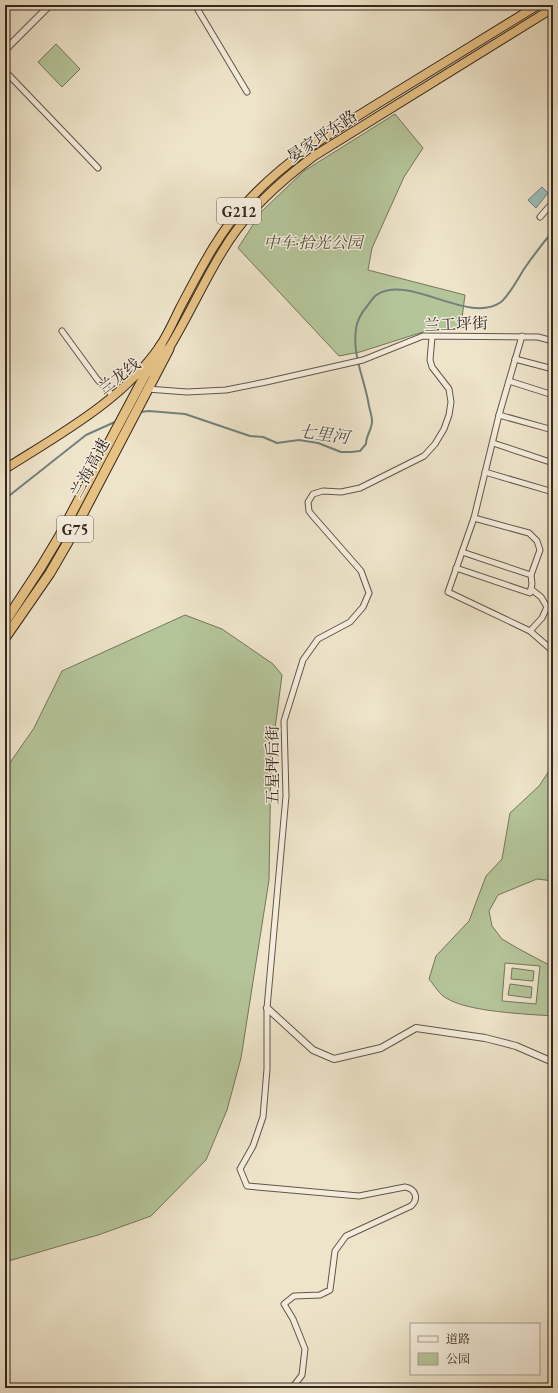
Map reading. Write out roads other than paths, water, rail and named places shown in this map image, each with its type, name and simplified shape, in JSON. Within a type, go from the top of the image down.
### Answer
[{"type":"highway","name":"晏家坪东路","points":[[165,347],[196,278],[214,246],[229,223],[266,183],[286,165],[309,148],[359,115],[538,5]]},
{"type":"highway","name":"晏家坪东路","points":[[165,347],[237,228],[255,207],[291,173],[314,156],[553,8]]},
{"type":"highway","points":[[229,223],[237,228]]},
{"type":"highway","name":"兰海高速","points":[[5,622],[42,567],[130,404],[130,388],[143,378],[165,347]]},
{"type":"highway","name":"兰海高速","points":[[5,638],[50,573],[149,389],[165,347]]},
{"type":"highway","name":"兰龙线","points":[[81,419],[130,388],[134,378],[165,347]]},
{"type":"highway","name":"兰龙线","points":[[5,468],[54,438],[113,396],[130,388]]},
{"type":"street","points":[[5,50],[50,5]]},
{"type":"street","points":[[195,5],[247,92]]},
{"type":"street","points":[[5,71],[98,168]]},
{"type":"street","points":[[540,217],[553,202]]},
{"type":"street","points":[[62,331],[97,379],[113,396]]},
{"type":"street","name":"兰工坪街","points":[[130,388],[187,392],[226,390],[363,360],[423,336],[522,336],[538,337],[553,341]]},
{"type":"street","points":[[522,336],[499,415],[474,518],[448,592],[530,631],[553,651]]},
{"type":"street","name":"五星坪后街","points":[[267,1008],[286,796],[284,721],[303,660],[318,639],[350,622],[363,607],[369,593],[361,571],[312,515],[309,511],[308,502],[310,497],[318,492],[341,492],[360,488],[424,456],[435,444],[444,429],[449,416],[451,402],[449,389],[432,367],[430,360],[432,337]]},
{"type":"street","points":[[515,359],[553,369]]},
{"type":"street","points":[[509,381],[553,395]]},
{"type":"street","points":[[499,415],[553,430]]},
{"type":"street","points":[[493,443],[553,463]]},
{"type":"street","points":[[485,472],[553,492]]},
{"type":"street","points":[[456,568],[530,593],[532,584],[531,575],[540,550],[537,542],[528,533],[474,518]]},
{"type":"street","points":[[462,552],[531,575]]},
{"type":"street","points":[[531,589],[553,612]]},
{"type":"street","points":[[530,631],[542,618],[547,607]]},
{"type":"street","points":[[267,1008],[313,1050],[334,1060],[381,1048],[416,1028],[485,1038],[516,1046],[553,1062]]},
{"type":"street","points":[[267,1008],[267,1068],[264,1116],[253,1146],[240,1169],[247,1186],[359,1196],[405,1187],[412,1189],[416,1198],[411,1206],[346,1236],[334,1251],[330,1290],[320,1296],[294,1296],[284,1304],[293,1319],[305,1349],[302,1375],[292,1388]]},
{"type":"water","points":[[542,187],[548,193],[536,208],[528,200]]},
{"type":"waterway","name":"七里河","points":[[140,412],[149,411],[185,414],[250,436],[263,437],[277,443],[299,440],[318,443],[341,452],[360,451],[366,444],[372,421],[357,358],[355,339],[357,322],[374,297],[378,294],[391,290],[407,290],[457,305],[473,308],[488,307],[501,302],[504,299],[527,264],[553,231]]},
{"type":"waterway","name":"七里河","points":[[5,499],[86,435],[117,421]]},
{"type":"park label","name":"中车·拾光公园","points":[[313,242]]}]
